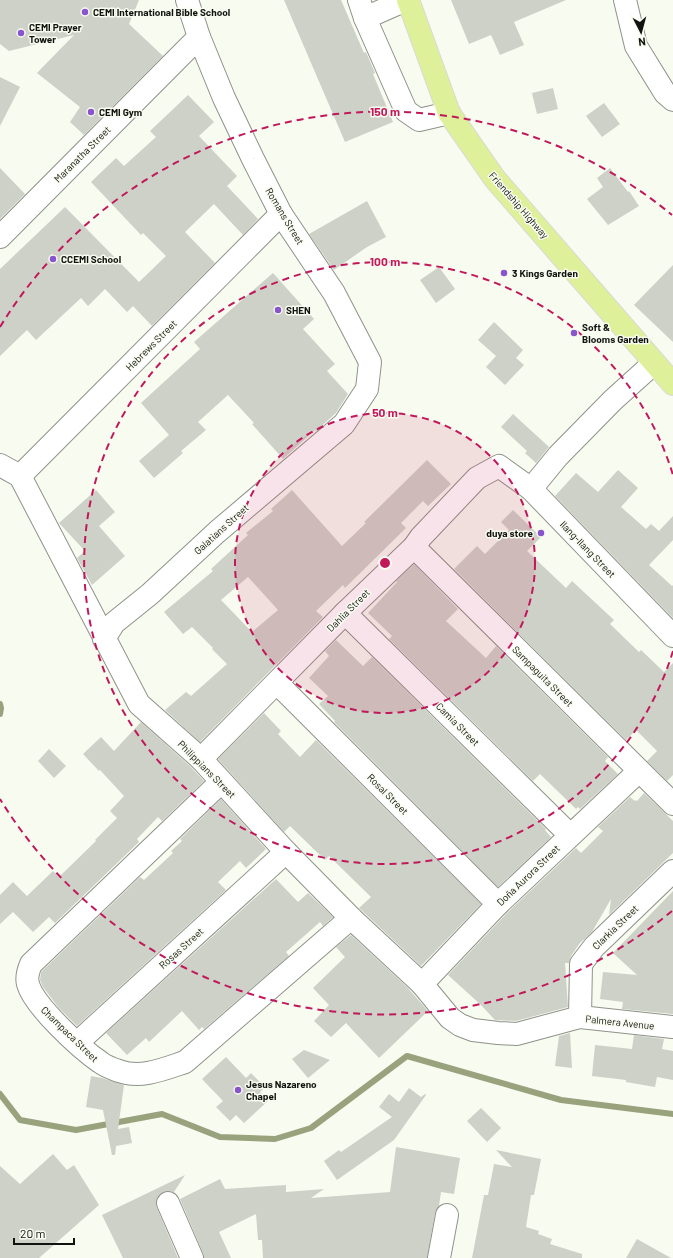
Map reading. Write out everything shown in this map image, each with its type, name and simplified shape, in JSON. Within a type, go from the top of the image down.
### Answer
[{"type":"main road","name":"Friendship Highway","points":[[407,0],[450,113],[495,180],[552,243],[673,384]]},
{"type":"street","name":"Romans Street","points":[[187,0],[199,37],[224,98],[253,159],[281,214],[334,293],[370,362],[367,389],[344,424]]},
{"type":"street","points":[[407,0],[362,9],[406,111],[419,120],[450,113]]},
{"type":"street","points":[[625,0],[636,46],[665,93],[673,100]]},
{"type":"street","name":"Maranatha Street","points":[[0,237],[199,37]]},
{"type":"street","name":"Hebrews Street","points":[[20,476],[281,214]]},
{"type":"street","points":[[531,489],[558,456],[613,400],[654,363]]},
{"type":"street","name":"Galatians Street","points":[[104,639],[114,623],[150,594],[217,532],[344,424]]},
{"type":"street","points":[[0,465],[20,476]]},
{"type":"street","name":"Ilang-Ilang Street","points":[[499,466],[531,489],[673,636]]},
{"type":"street","name":"Dahlia Street","points":[[201,759],[345,613],[414,547],[421,537],[477,478],[499,466]]},
{"type":"street","name":"Philippians Street","points":[[20,476],[138,704],[201,759],[286,852],[351,918],[422,984],[450,1018],[460,1025],[473,1030]]},
{"type":"street","name":"Sampaguita Street","points":[[414,547],[673,804]]},
{"type":"street","name":"Camia Street","points":[[345,613],[570,834]]},
{"type":"street","name":"Rosal Street","points":[[277,683],[498,904]]},
{"type":"street","name":"Doña Aurora Street","points":[[422,984],[498,904],[570,834],[639,771]]},
{"type":"street","name":"Champaca Street","points":[[221,782],[31,964],[27,974],[28,985],[37,1002],[77,1043],[101,1063],[120,1072],[137,1074],[154,1072],[185,1062],[351,918]]},
{"type":"street","name":"Rosas Street","points":[[77,1043],[286,852]]},
{"type":"street","name":"Clarkia Street","points":[[580,1018],[582,964],[586,956],[673,871]]},
{"type":"street","name":"Palmera Avenue","points":[[473,1030],[498,1034],[517,1034],[580,1018],[673,1027]]},
{"type":"street","points":[[168,1203],[192,1258]]},
{"type":"street","points":[[439,1258],[447,1215]]},
{"type":"building","points":[[0,0],[139,0],[129,24],[163,56],[84,135],[70,122],[80,107],[37,73],[74,35],[9,51],[0,44]]},
{"type":"building","points":[[284,0],[341,0],[364,53],[366,52],[375,73],[373,74],[393,122],[345,142]]},
{"type":"building","points":[[451,0],[566,0],[514,22],[524,45],[500,55],[491,35],[469,44]]},
{"type":"building","points":[[0,77],[20,87],[0,126]]},
{"type":"building","points":[[553,88],[558,109],[537,114],[532,93]]},
{"type":"building","points":[[188,95],[214,122],[199,136],[237,176],[227,186],[258,219],[243,235],[214,204],[185,232],[215,263],[152,326],[133,306],[127,312],[105,289],[88,306],[81,298],[36,340],[27,330],[0,356],[0,269],[65,207],[139,282],[166,256],[143,233],[141,235],[91,182],[116,158],[124,166],[156,137],[150,131]]},
{"type":"building","points":[[604,103],[620,124],[602,137],[586,116]]},
{"type":"building","points":[[0,168],[25,194],[0,219]]},
{"type":"building","points":[[610,168],[639,206],[608,225],[587,199],[603,187],[597,178]]},
{"type":"building","points":[[367,201],[386,237],[367,247],[334,270],[309,234]]},
{"type":"building","points":[[673,265],[673,342],[634,305]]},
{"type":"building","points":[[439,267],[455,289],[436,303],[420,280]]},
{"type":"building","points":[[273,273],[314,319],[303,329],[335,364],[327,371],[348,394],[336,413],[283,459],[252,424],[254,423],[228,395],[198,422],[206,430],[181,451],[183,453],[154,478],[139,461],[169,435],[141,403],[200,349],[194,342]]},
{"type":"building","points":[[494,322],[523,350],[516,358],[524,365],[505,385],[486,367],[496,356],[478,340]]},
{"type":"building","points":[[513,414],[549,447],[536,463],[525,453],[527,451],[501,427]]},
{"type":"building","points":[[427,460],[451,484],[428,506],[423,501],[401,523],[406,528],[345,588],[343,585],[316,611],[323,617],[200,742],[165,710],[186,692],[191,696],[227,664],[192,627],[183,634],[164,612],[213,571],[211,569],[248,535],[246,533],[273,511],[271,509],[292,490],[342,546],[366,523],[364,522]],"holes":[[[248,577],[278,610],[252,632],[221,600]]]},
{"type":"building","points":[[618,470],[638,488],[621,507],[646,529],[651,524],[659,531],[673,516],[673,540],[649,565],[672,586],[673,585],[673,618],[555,496],[576,473],[598,492]]},
{"type":"building","points":[[96,490],[115,512],[99,526],[125,556],[92,585],[77,558],[85,551],[59,523]]},
{"type":"building","points":[[513,510],[541,537],[527,551],[566,588],[572,581],[614,620],[610,624],[639,652],[641,650],[664,672],[673,663],[673,775],[667,781],[647,761],[657,751],[636,730],[626,740],[454,569],[477,546],[485,554],[509,530],[501,522]]},
{"type":"building","points":[[414,564],[458,609],[446,621],[486,658],[496,646],[608,757],[605,761],[618,774],[580,809],[578,807],[576,809],[540,774],[533,781],[389,639],[392,636],[368,613],[397,582],[396,581]]},
{"type":"building","points":[[336,640],[363,666],[372,657],[546,829],[545,830],[551,837],[498,887],[334,722],[335,721],[319,704],[328,696],[309,678],[329,656],[325,651]]},
{"type":"building","points":[[264,713],[281,731],[278,734],[300,757],[316,740],[481,904],[421,966],[359,908],[371,897],[329,856],[325,860],[290,826],[284,832],[218,759]]},
{"type":"building","points":[[141,722],[192,768],[204,781],[162,821],[158,817],[137,839],[139,842],[55,923],[49,917],[33,932],[13,912],[0,924],[0,895],[13,882],[27,896],[53,871],[59,877],[117,818],[110,811],[124,796],[83,754],[101,737],[114,751]]},
{"type":"building","points":[[49,749],[66,766],[54,778],[38,761]]},
{"type":"building","points":[[644,793],[673,821],[673,853],[609,915],[611,899],[592,932],[580,943],[571,956],[569,963],[565,963],[568,1007],[516,1021],[495,1020],[448,975],[507,913],[576,848],[581,853],[603,831],[598,827],[630,797],[637,801]]},
{"type":"building","points":[[221,799],[266,849],[246,868],[240,861],[218,882],[226,890],[77,1026],[58,1007],[43,987],[40,980],[41,972],[140,877],[144,880],[173,853],[171,851],[182,841],[180,839]]},
{"type":"building","points":[[276,879],[298,902],[308,893],[333,917],[323,926],[320,922],[286,952],[289,956],[204,1029],[202,1027],[199,1030],[182,1011],[149,1042],[146,1038],[127,1055],[106,1033]]},
{"type":"building","points":[[673,891],[673,1014],[622,1009],[623,1002],[600,999],[603,972],[637,975],[613,953]]},
{"type":"building","points":[[351,935],[407,987],[428,1011],[379,1058],[346,1023],[331,1037],[314,1021],[329,1005],[313,988],[345,957],[336,947]]},
{"type":"building","points":[[570,1033],[572,1068],[555,1066],[559,1036]]},
{"type":"building","points":[[634,1035],[664,1039],[662,1049],[673,1051],[673,1080],[657,1077],[655,1087],[626,1082],[626,1080],[592,1076],[595,1045],[632,1049]]},
{"type":"building","points":[[304,1050],[330,1060],[308,1078],[292,1059]]},
{"type":"building","name":"Jesus Nazareno Chapel","points":[[226,1057],[246,1078],[251,1073],[265,1087],[260,1092],[268,1101],[244,1123],[236,1115],[230,1121],[216,1107],[223,1101],[202,1079]]},
{"type":"building","points":[[91,1076],[124,1085],[118,1129],[129,1127],[132,1143],[116,1146],[115,1155],[112,1155],[103,1110],[86,1107]]},
{"type":"building","points":[[409,1088],[421,1097],[425,1094],[426,1095],[394,1140],[337,1180],[324,1161],[339,1150],[341,1152],[392,1117],[379,1107],[389,1094],[399,1102]]},
{"type":"building","points":[[481,1108],[501,1128],[487,1142],[467,1121]]},
{"type":"building","points":[[396,1147],[460,1158],[454,1194],[441,1192],[439,1206],[435,1213],[427,1258],[263,1258],[262,1240],[258,1240],[256,1214],[219,1232],[231,1258],[204,1258],[180,1199],[220,1179],[225,1189],[286,1185],[286,1192],[324,1189],[311,1198],[390,1192]]},
{"type":"building","points":[[496,1150],[541,1159],[534,1195],[531,1195],[526,1227],[539,1231],[538,1234],[552,1239],[550,1244],[582,1254],[582,1258],[472,1258],[484,1195],[488,1195],[494,1164],[512,1167]]},
{"type":"building","points":[[53,1154],[67,1170],[74,1165],[99,1205],[39,1258],[0,1258],[0,1166],[20,1184]]},
{"type":"building","points":[[185,1175],[174,1192],[163,1192],[158,1196],[156,1202],[157,1208],[178,1258],[123,1258],[102,1215]]},
{"type":"building","points":[[637,1239],[671,1258],[626,1258]]},
{"type":"waterway","points":[[0,704],[0,714]]},
{"type":"waterway","points":[[0,1094],[20,1120],[76,1130],[162,1114],[220,1137],[275,1139],[311,1128],[407,1056],[561,1100],[673,1114]]},
{"type":"place","name":"CEMI International Bible School","points":[[85,12]]},
{"type":"place","name":"CEMI Prayer Tower","points":[[21,33]]},
{"type":"place","name":"CEMI Gym","points":[[91,112]]},
{"type":"place","name":"CCEMI School","points":[[53,259]]},
{"type":"place","name":"3 Kings Garden","points":[[504,273]]},
{"type":"place","name":"SHEN","points":[[278,310]]},
{"type":"place","name":"Soft & Blooms Garden","points":[[574,333]]},
{"type":"place","name":"duya store","points":[[541,533]]},
{"type":"place","name":"Jesus Nazareno Chapel","points":[[238,1090]]}]
